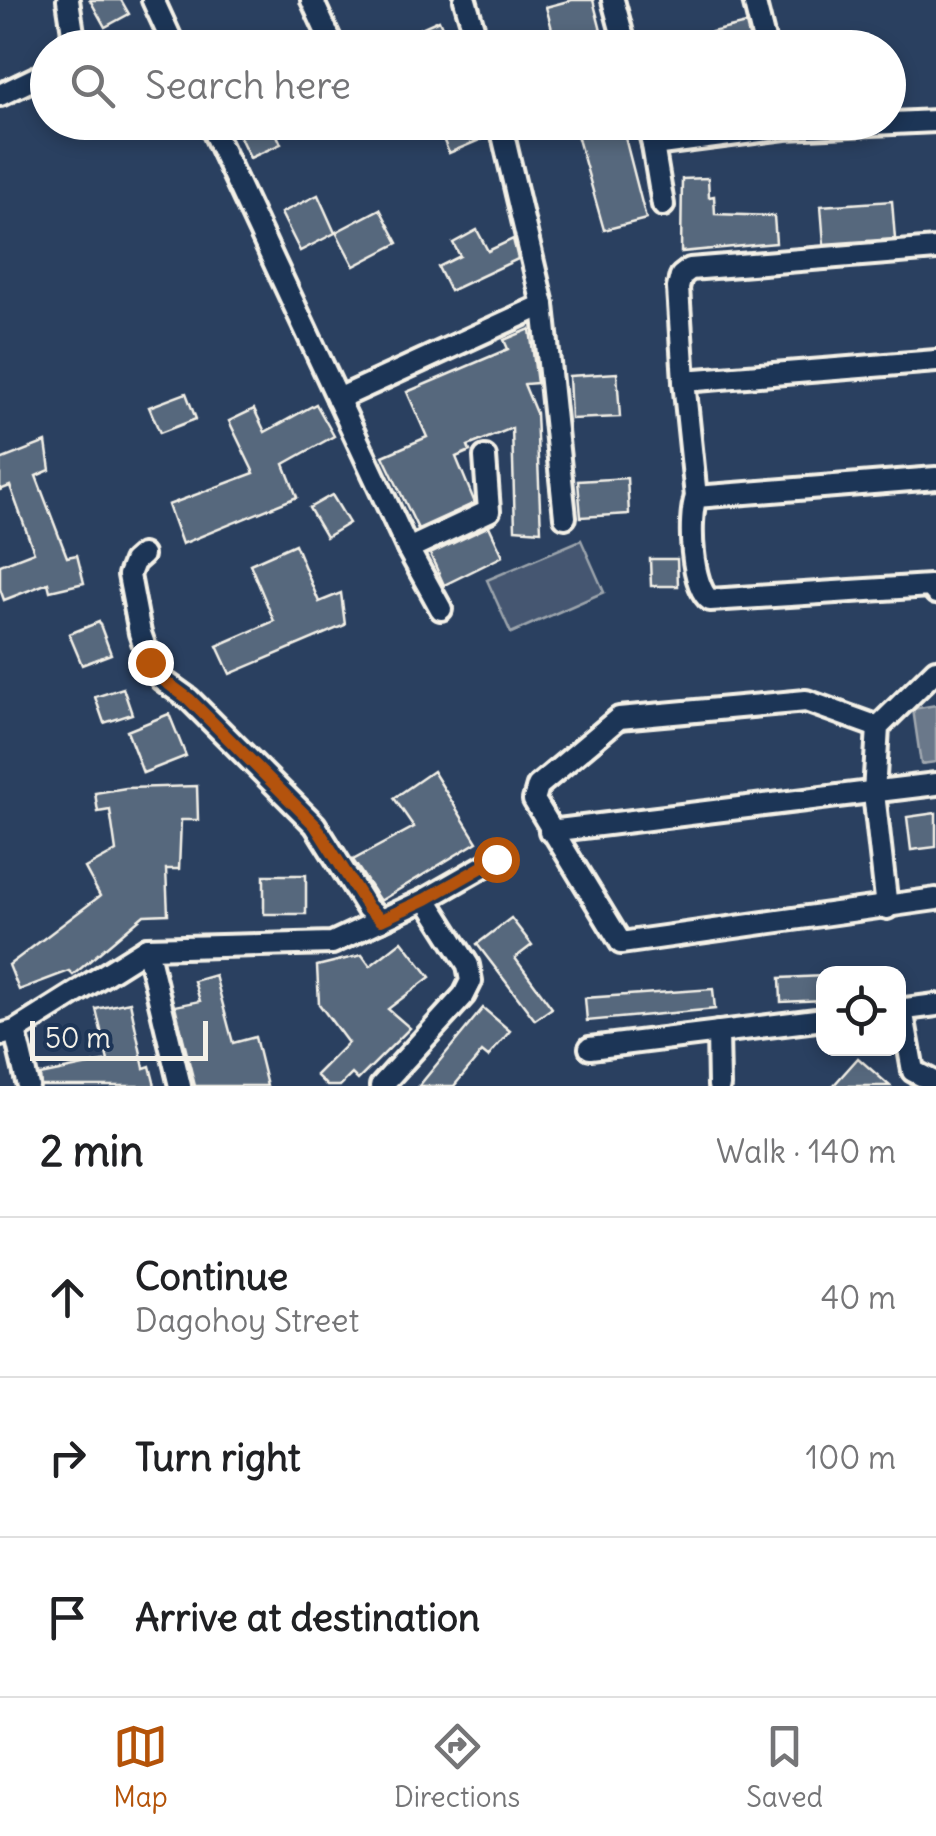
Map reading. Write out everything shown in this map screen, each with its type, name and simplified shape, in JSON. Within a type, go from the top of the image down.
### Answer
[{"type":"street","points":[[68,0],[73,30]]},
{"type":"street","points":[[152,0],[166,30]]},
{"type":"street","points":[[312,0],[326,30]]},
{"type":"street","points":[[465,0],[474,30]]},
{"type":"street","points":[[613,0],[621,30]]},
{"type":"street","points":[[754,0],[762,30]]},
{"type":"street","points":[[0,95],[30,81]]},
{"type":"street","points":[[906,122],[936,121]]},
{"type":"street","points":[[218,140],[408,549],[441,609]]},
{"type":"street","points":[[504,140],[542,305],[565,517]]},
{"type":"street","points":[[652,140],[663,205]]},
{"type":"street","points":[[654,145],[686,140]]},
{"type":"street","points":[[936,249],[685,272],[678,288],[696,497],[690,512],[698,586],[710,600],[930,586],[936,593]]},
{"type":"street","points":[[338,399],[542,305]]},
{"type":"street","points":[[684,381],[936,361]]},
{"type":"street","points":[[408,549],[489,511],[485,456]]},
{"type":"street","points":[[696,497],[936,478]]},
{"type":"street","points":[[142,554],[129,575],[150,662],[162,679],[189,699],[315,825],[368,908],[374,924]]},
{"type":"street","points":[[887,908],[874,794],[878,727],[936,670]]},
{"type":"street","points":[[878,727],[806,701],[618,718],[538,786],[534,800],[621,943],[936,899]]},
{"type":"street","points":[[550,831],[936,784]]},
{"type":"street","points":[[28,1086],[8,1033],[146,948],[332,943],[426,899],[496,859]]},
{"type":"street","points":[[380,1086],[464,995],[471,981],[468,965],[426,899]]},
{"type":"street","points":[[146,948],[180,1086]]},
{"type":"street","points":[[906,1008],[936,1005]]},
{"type":"street","points":[[590,1048],[816,1020]]},
{"type":"street","points":[[718,1032],[720,1086]]},
{"type":"street","points":[[906,1038],[913,1071],[936,1083]]},
{"type":"shaded area","points":[[581,540],[604,592],[511,633],[487,580]]},
{"type":"shaded area","points":[[936,705],[936,762],[921,764],[913,709]]},
{"type":"building","points":[[90,0],[121,0],[129,14],[105,27]]},
{"type":"building","points":[[572,0],[593,0],[601,30],[552,30],[546,7]]},
{"type":"building","points":[[439,20],[443,30],[417,30]]},
{"type":"building","points":[[746,24],[748,30],[720,30]]},
{"type":"building","points":[[241,140],[279,140],[281,144],[250,158]]},
{"type":"building","points":[[444,140],[480,140],[449,153]]},
{"type":"building","points":[[578,140],[626,140],[646,219],[604,230]]},
{"type":"building","points":[[708,178],[715,214],[774,216],[776,243],[681,252],[682,179]]},
{"type":"building","points":[[318,195],[335,233],[300,251],[281,213]]},
{"type":"building","points":[[892,201],[895,239],[824,244],[821,206]]},
{"type":"building","points":[[380,209],[398,243],[354,266],[336,232]]},
{"type":"building","points":[[477,230],[488,251],[513,239],[518,259],[450,291],[438,267],[460,256],[453,243]]},
{"type":"building","points":[[530,329],[537,383],[524,384],[536,413],[541,531],[515,529],[512,428],[468,446],[470,451],[456,457],[475,503],[418,529],[383,456],[427,437],[407,392],[508,349],[504,340]]},
{"type":"building","points":[[617,373],[620,417],[571,419],[569,376]]},
{"type":"building","points":[[186,393],[196,419],[160,433],[149,407]]},
{"type":"building","points":[[316,404],[334,436],[284,464],[297,497],[182,544],[168,505],[254,473],[229,421],[254,409],[265,432]]},
{"type":"building","points":[[46,442],[50,470],[36,476],[67,557],[77,555],[84,583],[50,591],[48,583],[4,600],[0,565],[34,552],[10,486],[0,490],[0,460]]},
{"type":"building","points":[[627,478],[629,514],[581,517],[578,481]]},
{"type":"building","points":[[332,495],[349,523],[326,537],[309,508]]},
{"type":"building","points":[[489,526],[503,556],[444,585],[430,554]]},
{"type":"building","points":[[295,544],[319,602],[341,593],[345,625],[230,674],[217,646],[274,621],[250,564]]},
{"type":"building","points":[[650,559],[677,559],[678,586],[651,586]]},
{"type":"building","points":[[99,622],[111,654],[82,665],[69,634]]},
{"type":"building","points":[[123,688],[132,714],[104,723],[95,697]]},
{"type":"building","points":[[169,714],[186,756],[143,773],[127,731]]},
{"type":"building","points":[[433,771],[477,842],[380,901],[353,860],[414,827],[394,798]]},
{"type":"building","points":[[197,786],[198,820],[181,820],[179,869],[166,869],[168,914],[144,915],[73,975],[69,971],[19,990],[9,965],[100,896],[85,868],[116,851],[110,810],[98,812],[95,793]]},
{"type":"building","points":[[936,813],[936,847],[911,850],[907,817]]},
{"type":"building","points":[[264,875],[306,875],[306,914],[264,914]]},
{"type":"building","points":[[511,918],[532,945],[515,958],[552,1008],[535,1020],[477,944]]},
{"type":"building","points":[[402,941],[430,977],[388,1009],[410,1028],[358,1080],[352,1074],[340,1086],[327,1086],[316,1075],[348,1043],[319,1004],[317,966],[362,955],[370,966]]},
{"type":"building","points":[[215,975],[233,1043],[255,1037],[267,1086],[195,1086],[175,1006],[200,1001],[194,981]]},
{"type":"building","points":[[816,976],[816,1000],[781,1002],[780,978]]},
{"type":"building","points":[[713,989],[715,1009],[587,1021],[585,998]]},
{"type":"building","points":[[130,1002],[144,1068],[150,1066],[155,1086],[41,1086],[40,1075],[108,1061],[96,1009]]},
{"type":"building","points":[[483,1008],[510,1031],[488,1057],[482,1052],[454,1086],[419,1086]]},
{"type":"building","points":[[858,1058],[890,1086],[833,1086]]},
{"type":"route","points":[[150,662],[162,679],[189,699],[315,825],[368,908],[381,920],[496,859]]}]
